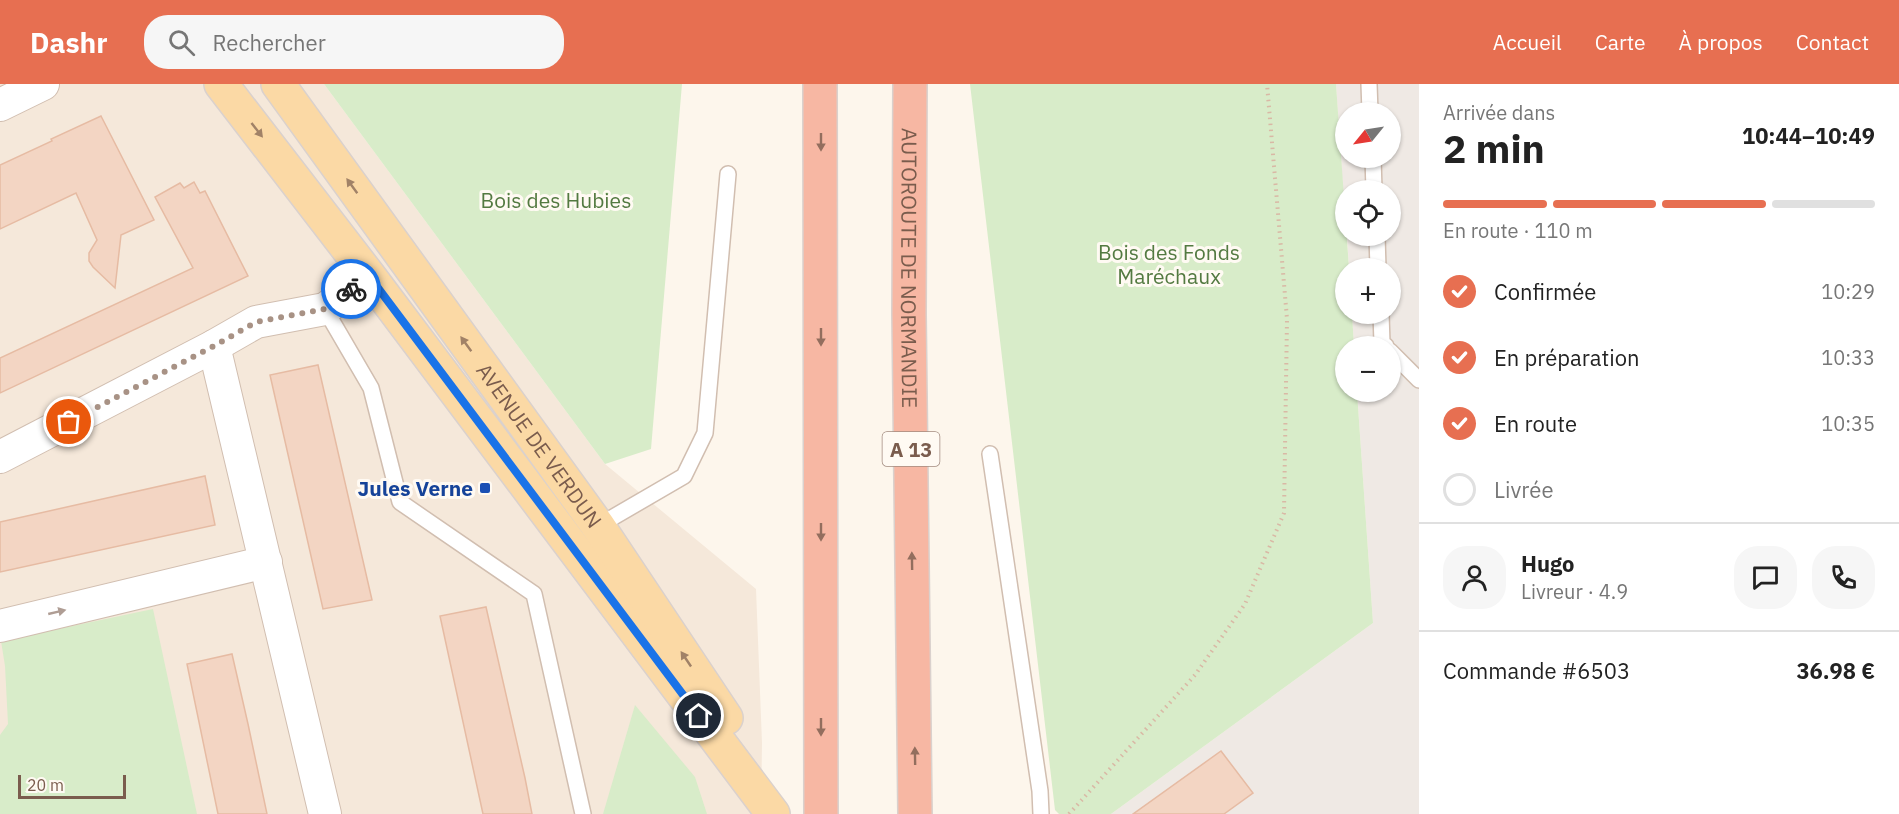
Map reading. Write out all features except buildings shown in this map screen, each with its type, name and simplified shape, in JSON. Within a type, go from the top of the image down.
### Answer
[{"type":"highway","points":[[820,84],[821,807]]},
{"type":"highway","name":"AUTOROUTE DE NORMANDIE","points":[[910,84],[909,314],[915,814]]},
{"type":"main road","name":"AVENUE DE VERDUN","points":[[221,84],[369,276],[773,814]]},
{"type":"main road","name":"AVENUE DE VERDUN","points":[[278,84],[598,526],[735,732],[786,814]]},
{"type":"street","points":[[0,105],[43,84]]},
{"type":"street","points":[[0,457],[256,322],[325,309],[369,276]]},
{"type":"street","points":[[214,346],[325,814]]},
{"type":"street","points":[[0,626],[266,562]]},
{"type":"lane","points":[[1369,84],[1370,102]]},
{"type":"lane","points":[[598,526],[684,476],[705,433],[728,174]]},
{"type":"lane","points":[[325,309],[371,388],[400,502],[534,594],[583,814]]},
{"type":"lane","points":[[1401,362],[1419,380]]},
{"type":"lane","points":[[990,454],[1039,779],[1041,814]]},
{"type":"path","points":[[1070,814],[1195,675],[1245,604],[1284,513],[1287,319],[1267,84]]},
{"type":"shaded area","points":[[0,84],[324,84],[605,464],[756,589],[762,743],[761,814],[0,814]]},
{"type":"shaded area","points":[[1336,84],[1419,84],[1419,814],[1111,814],[1373,623],[1358,402],[1401,402],[1401,336],[1353,336],[1353,324],[1401,324],[1401,258],[1348,258],[1348,246],[1401,246],[1401,180],[1342,180],[1342,168],[1401,168],[1401,102],[1337,102]]},
{"type":"green space","name":"Bois des Hubies","points":[[324,84],[682,84],[651,449],[605,464]]},
{"type":"green space","name":"Bois des Fonds Maréchaux","points":[[970,84],[1336,84],[1335,168],[1342,168],[1343,180],[1335,180],[1335,246],[1347,246],[1348,258],[1335,258],[1335,324],[1353,324],[1353,336],[1335,336],[1335,402],[1358,402],[1373,623],[1111,814],[1059,814],[1055,810]]},
{"type":"green space","points":[[153,609],[197,814],[0,814],[0,735],[8,724],[5,666],[1,641]]},
{"type":"green space","points":[[635,705],[695,777],[707,814],[603,814]]},
{"type":"way so far","points":[[69,422],[256,322],[325,309],[351,289]]},
{"type":"place","name":"Jules Verne","points":[[485,488]]},
{"type":"route","points":[[351,289],[369,276],[699,716]]}]
